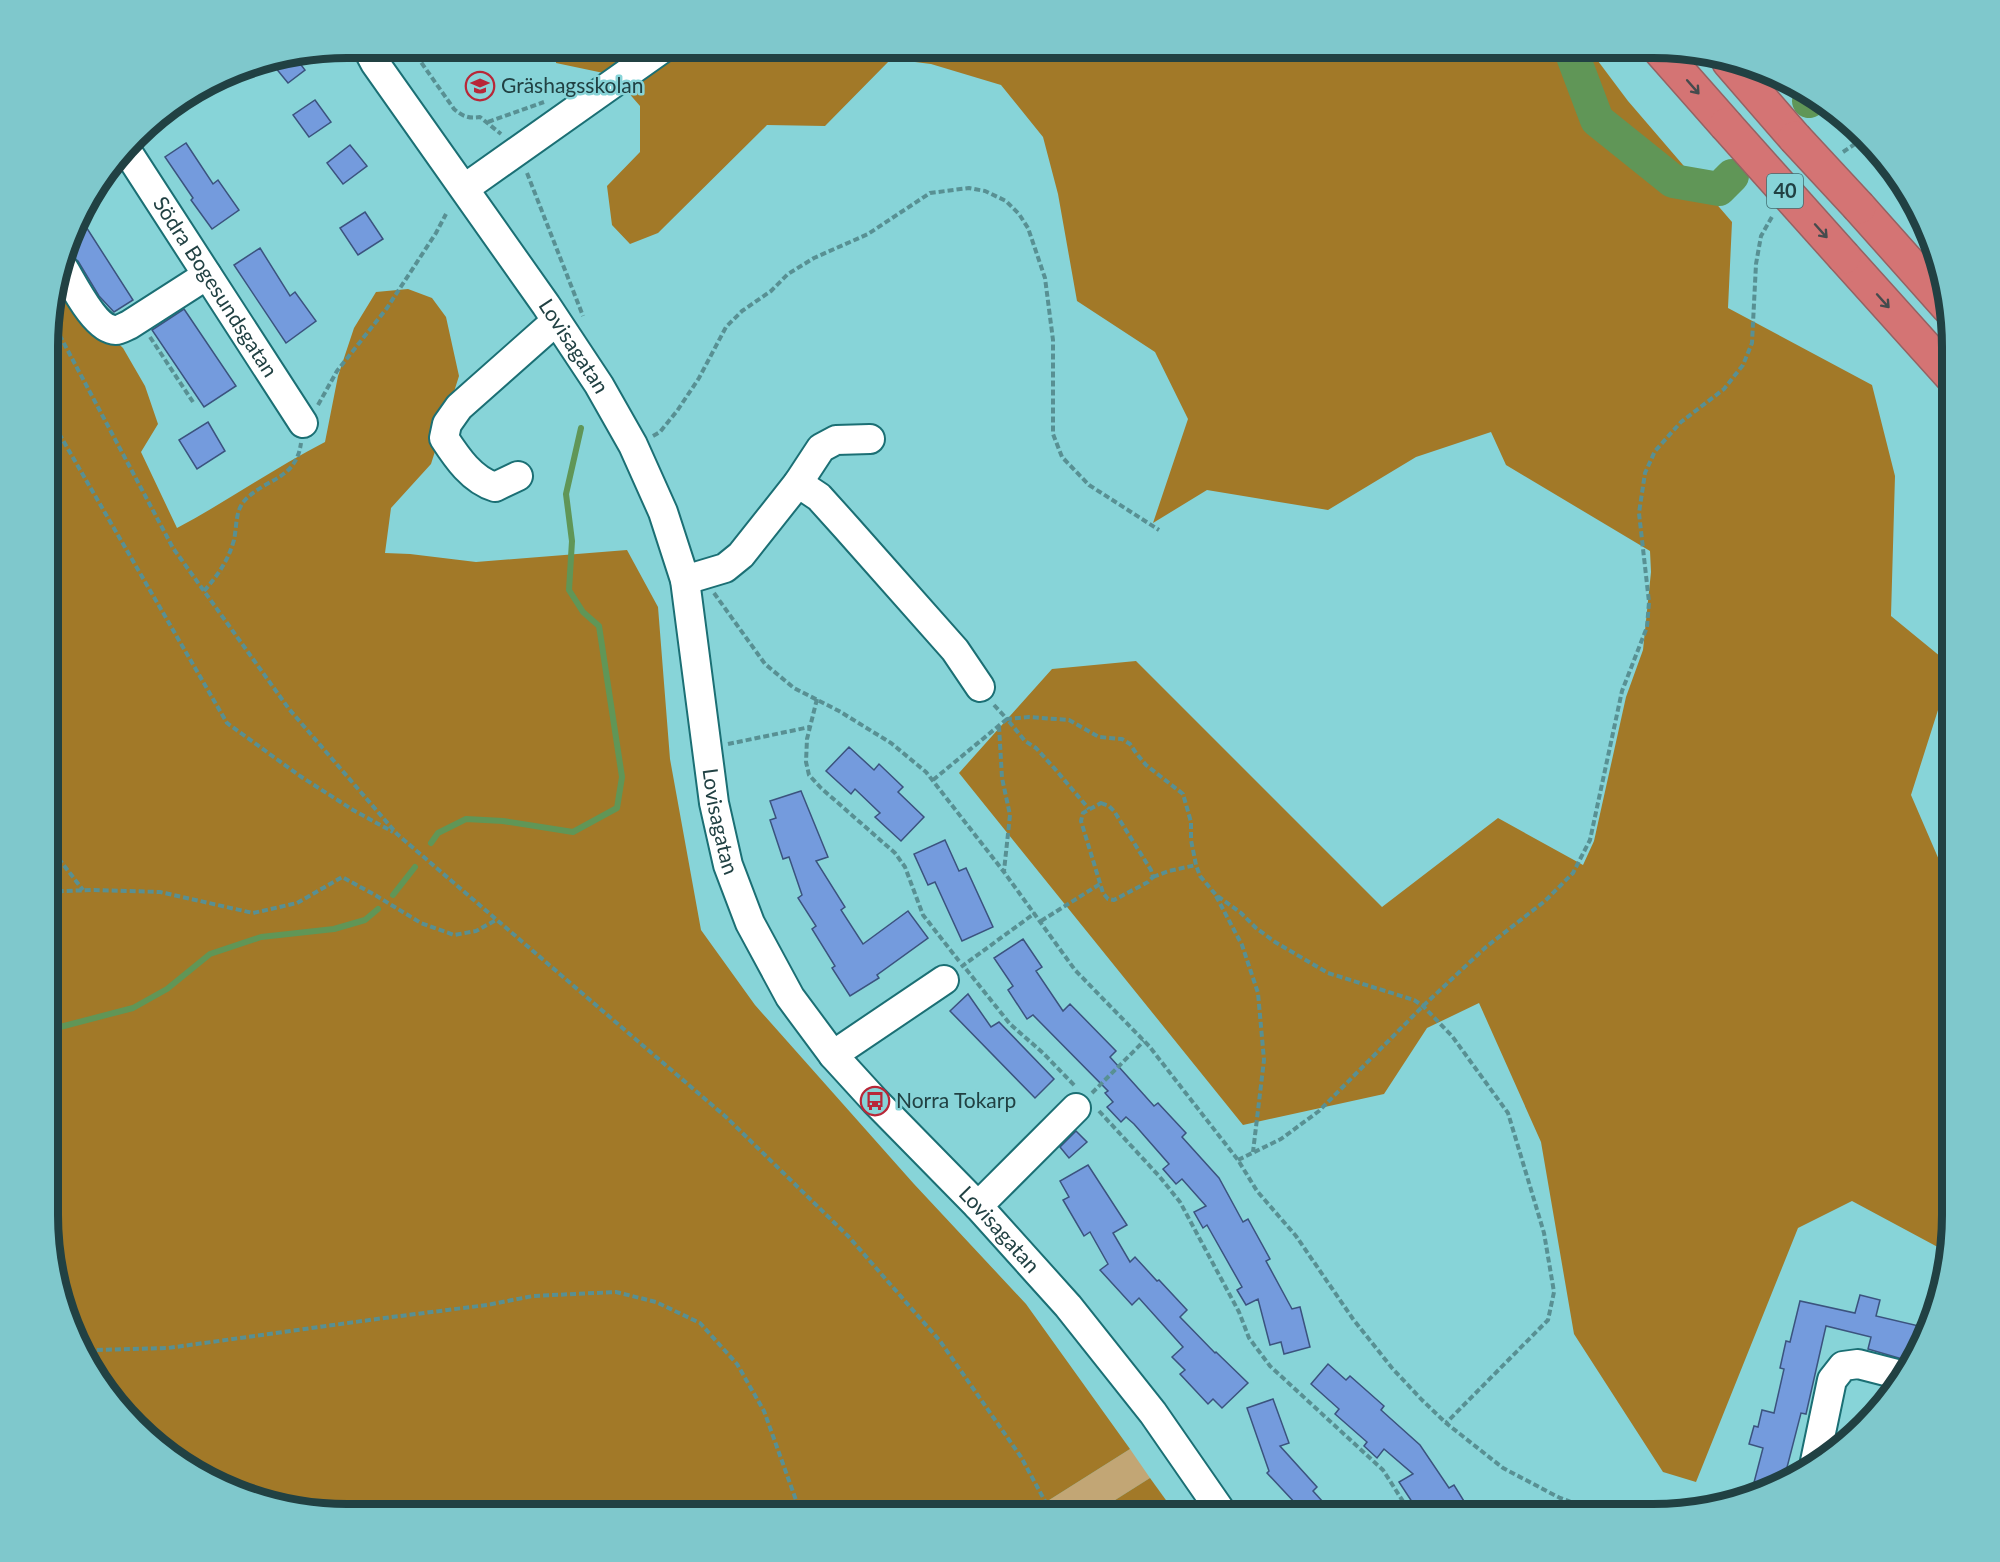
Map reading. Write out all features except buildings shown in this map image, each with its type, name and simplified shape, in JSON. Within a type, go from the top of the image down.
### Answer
[{"type":"highway","name":"40","points":[[1668,59],[1942,366]]},
{"type":"highway","name":"40","points":[[1747,75],[1796,138],[1936,294]]},
{"type":"street","name":"Lovisagatan","points":[[372,58],[465,188],[599,385],[633,445],[694,577],[705,744],[721,838],[728,865],[750,923],[790,997],[832,1055],[978,1206],[1075,1315],[1153,1413],[1216,1504]]},
{"type":"street","points":[[465,188],[649,58]]},
{"type":"street","name":"Södra Bogesundsgatan","points":[[131,156],[303,423]]},
{"type":"street","points":[[68,275],[94,317],[106,328],[116,330],[138,319],[207,275]]},
{"type":"street","points":[[519,476],[495,487],[485,484],[458,460],[449,446],[444,438],[447,424],[459,408],[556,321]]},
{"type":"street","points":[[694,577],[725,568],[741,555],[798,483],[821,448],[836,440],[870,439]]},
{"type":"street","points":[[798,483],[819,497],[846,527],[955,650],[980,687]]},
{"type":"street","points":[[832,1055],[944,980]]},
{"type":"street","points":[[978,1206],[1076,1108]]},
{"type":"street","points":[[1817,1452],[1832,1380],[1843,1366],[1858,1364],[1894,1373]]},
{"type":"path","points":[[418,58],[454,109],[462,116],[480,117],[503,136]]},
{"type":"path","points":[[1840,155],[1857,143]]},
{"type":"path","points":[[633,445],[660,432],[699,378],[726,327],[742,311],[771,291],[788,274],[814,258],[868,234],[930,193],[969,188],[985,191],[1006,201],[1024,221],[1036,247],[1050,307],[1053,340],[1053,434],[1062,457],[1089,485],[1159,530]]},
{"type":"path","points":[[1238,1160],[1281,1139],[1319,1111],[1423,1006],[1486,947],[1545,901],[1573,873],[1590,840],[1622,691],[1647,627],[1649,602],[1639,513],[1645,473],[1655,451],[1681,422],[1724,389],[1743,365],[1752,343],[1756,264],[1761,236],[1774,213]]},
{"type":"path","points":[[204,591],[219,574],[227,559],[242,505],[295,465],[303,423],[320,402],[337,371],[387,308],[446,214]]},
{"type":"path","points":[[138,319],[193,402]]},
{"type":"path","points":[[59,334],[173,548],[288,709],[397,834],[726,1117],[848,1236],[940,1341],[1021,1457],[1047,1504]]},
{"type":"path","points":[[58,432],[227,723],[300,776],[353,810],[397,834]]},
{"type":"path","points":[[694,577],[710,588],[765,664],[794,688],[839,711],[891,743],[926,772],[1035,913],[1075,970],[1144,1041],[1238,1160],[1257,1191],[1296,1236],[1359,1328],[1392,1368],[1446,1423],[1503,1468],[1560,1498],[1577,1504]]},
{"type":"path","points":[[980,687],[1025,741],[1036,748],[1089,810]]},
{"type":"path","points":[[933,780],[1007,719],[1029,717],[1069,720],[1099,736],[1122,739],[1130,744],[1146,765],[1183,794],[1191,822],[1191,840],[1200,876],[1216,895],[1242,945],[1258,993],[1264,1060],[1253,1152]]},
{"type":"path","points":[[999,726],[1002,778],[1010,815],[1004,872]]},
{"type":"path","points":[[705,744],[717,742],[730,744],[810,727]]},
{"type":"path","points":[[1153,877],[1151,870],[1109,806],[1101,803],[1083,813],[1081,821],[1103,893],[1108,899],[1114,900],[1153,877],[1196,865]]},
{"type":"path","points":[[58,857],[83,890]]},
{"type":"path","points":[[58,892],[83,890],[160,892],[253,913],[297,903],[342,877],[421,923],[454,935],[476,931],[496,920]]},
{"type":"path","points":[[1041,921],[1100,884]]},
{"type":"path","points":[[1216,895],[1275,942],[1328,973],[1414,1000],[1423,1006],[1452,1036],[1508,1113],[1544,1233],[1554,1292],[1548,1320],[1446,1423]]},
{"type":"path","points":[[944,980],[1035,913]]},
{"type":"path","points":[[1076,1108],[1144,1041]]},
{"type":"path","points":[[92,1350],[168,1348],[487,1305],[533,1296],[616,1292],[656,1302],[700,1323],[737,1364],[764,1411],[797,1504]]},
{"type":"path","points":[[1556,1504],[1560,1498]]},
{"type":"shaded area","points":[[556,58],[1596,58],[1628,101],[1732,222],[1728,308],[1872,385],[1895,476],[1891,616],[1942,658],[1942,697],[1911,795],[1942,867],[1942,1214],[1939,1248],[1852,1201],[1798,1228],[1696,1482],[1663,1472],[1574,1334],[1541,1142],[1479,1003],[1427,1028],[1384,1094],[1243,1125],[959,773],[1052,669],[1136,661],[1382,907],[1498,818],[1583,865],[1594,841],[1626,697],[1643,650],[1651,572],[1650,551],[1506,465],[1491,432],[1416,457],[1328,510],[1207,490],[1153,523],[1188,419],[1155,352],[1077,301],[1058,194],[1043,137],[1001,85],[931,64],[891,59],[825,126],[767,125],[658,233],[630,244],[612,225],[607,186],[640,152],[640,106],[613,75],[556,63]]},
{"type":"shaded area","points":[[408,289],[432,298],[446,317],[459,376],[431,464],[391,508],[385,553],[476,562],[627,550],[658,607],[670,759],[701,930],[755,1005],[914,1184],[1026,1304],[1130,1449],[1043,1504],[348,1504],[291,1498],[237,1482],[187,1455],[157,1432],[130,1405],[97,1359],[80,1325],[68,1289],[59,1233],[58,348],[64,292],[123,348],[145,386],[158,424],[141,452],[177,528],[325,442],[338,376],[354,328],[376,292]]},
{"type":"shaded area","points":[[1130,1449],[1150,1478],[1109,1504],[1043,1504]]},
{"type":"shaded area","points":[[1150,1478],[1169,1504],[1109,1504]]},
{"type":"waterway","points":[[1574,58],[1597,120],[1673,181],[1719,189],[1732,176]]},
{"type":"waterway","points":[[431,843],[438,833],[466,819],[503,821],[573,832],[617,808],[622,777],[599,626],[583,612],[569,590],[572,541],[566,494],[581,428]]},
{"type":"waterway","points":[[393,895],[415,867]]},
{"type":"waterway","points":[[58,1029],[133,1008],[167,989],[210,954],[261,937],[334,929],[365,920],[378,909]]},
{"type":"place","name":"Gräshagsskolan","points":[[480,86]]},
{"type":"place","name":"Norra Tokarp","points":[[875,1101]]}]
